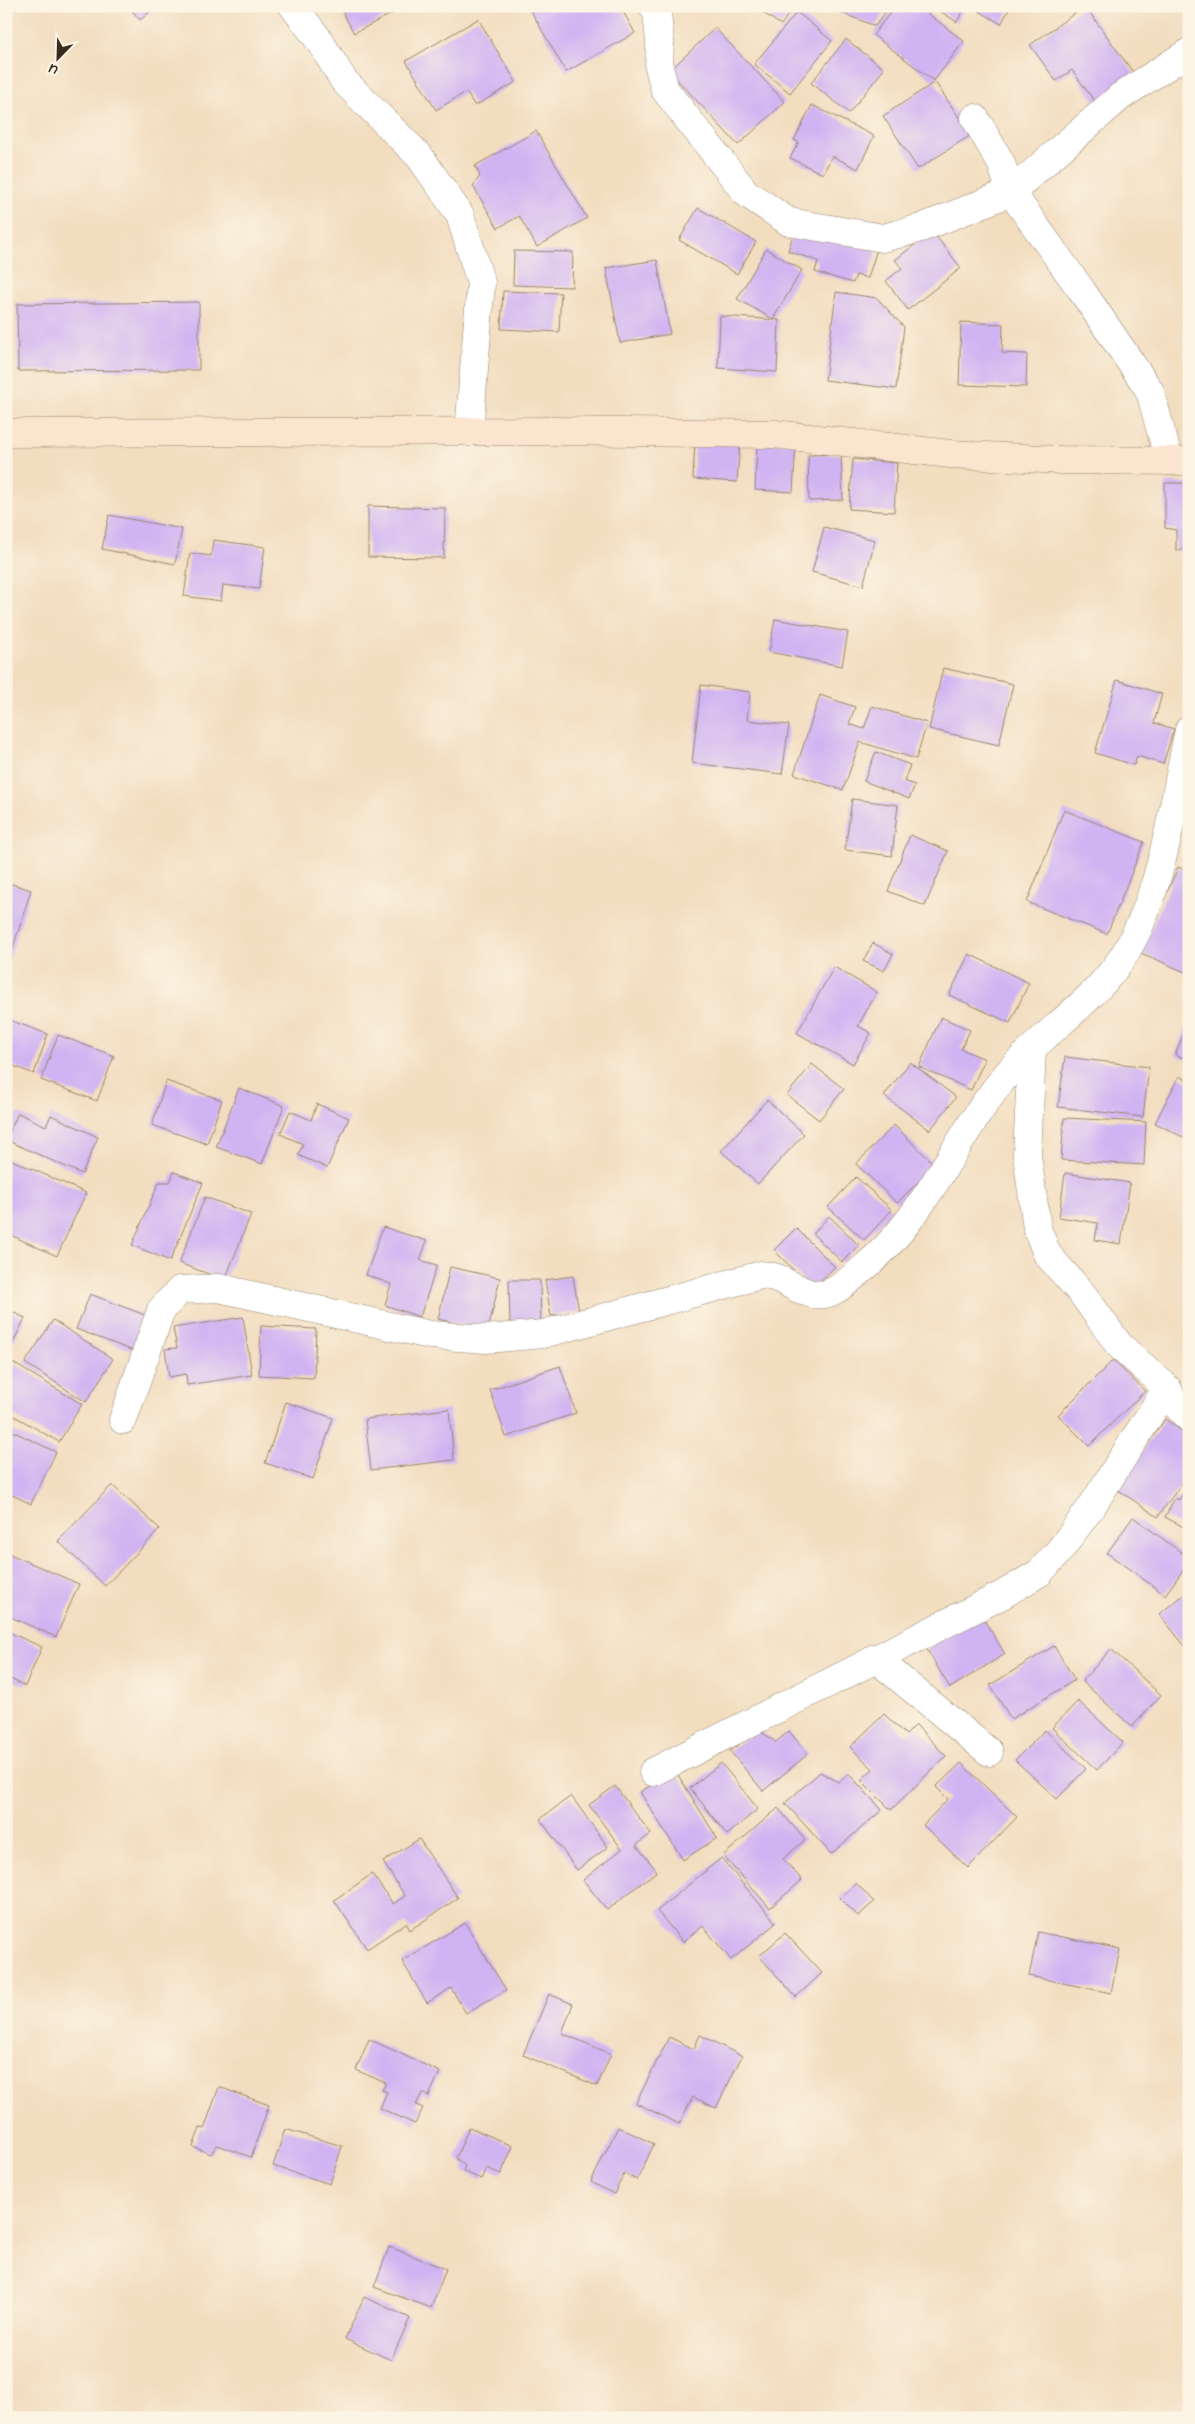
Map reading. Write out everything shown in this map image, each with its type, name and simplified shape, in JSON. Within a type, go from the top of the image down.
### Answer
[{"type":"main road","points":[[6,433],[469,432],[774,434],[950,454],[1061,460],[1179,461]]},
{"type":"street","points":[[293,6],[319,40],[344,81],[420,156],[460,215],[481,282],[469,432]]},
{"type":"street","points":[[653,6],[657,13],[660,42],[658,67],[665,90],[746,193],[789,222],[883,238],[921,228],[1011,192],[1121,96],[1189,52]]},
{"type":"street","points":[[975,118],[1001,163],[1011,192],[1150,391],[1179,461]]},
{"type":"street","points":[[123,1420],[161,1310],[180,1290],[219,1288],[430,1335],[486,1339],[543,1334],[760,1275],[778,1278],[796,1289],[813,1294],[829,1293],[877,1258],[921,1207],[1008,1074],[1082,1004],[1112,972],[1127,950],[1157,879],[1189,730]]},
{"type":"street","points":[[1032,1050],[1027,1155],[1037,1228],[1047,1254],[1084,1296],[1119,1345],[1167,1388],[1176,1404],[1189,1418]]},
{"type":"street","points":[[652,1772],[1002,1594],[1039,1573],[1060,1550],[1092,1506],[1167,1388]]},
{"type":"street","points":[[875,1658],[989,1752]]},
{"type":"building","points":[[128,6],[157,6],[140,20]]},
{"type":"building","points":[[339,6],[400,6],[401,9],[354,33]]},
{"type":"building","points":[[528,6],[620,6],[635,33],[566,72]]},
{"type":"building","points":[[753,6],[794,6],[781,25]]},
{"type":"building","points":[[841,6],[890,6],[875,26],[839,12]]},
{"type":"building","points":[[895,6],[918,6],[964,41],[934,81],[873,35]]},
{"type":"building","points":[[932,6],[966,6],[957,22]]},
{"type":"building","points":[[971,6],[1011,6],[1001,24]]},
{"type":"building","points":[[1085,6],[1135,75],[1096,103],[1072,70],[1056,81],[1030,45]]},
{"type":"building","points":[[797,12],[832,41],[790,93],[754,64]]},
{"type":"building","points":[[478,19],[516,82],[475,106],[466,92],[436,110],[406,61]]},
{"type":"building","points":[[715,28],[785,102],[738,145],[669,71]]},
{"type":"building","points":[[846,39],[884,69],[849,113],[811,83]]},
{"type":"building","points":[[935,82],[971,135],[918,169],[883,116]]},
{"type":"building","points":[[812,105],[874,136],[858,169],[832,156],[823,174],[790,158],[799,142],[794,140]]},
{"type":"building","points":[[536,131],[587,218],[537,247],[519,216],[498,228],[473,186],[480,176],[475,166]]},
{"type":"building","points":[[698,208],[756,242],[737,274],[679,240]]},
{"type":"building","points":[[796,225],[877,249],[868,278],[856,275],[853,283],[815,272],[818,261],[788,251]]},
{"type":"building","points":[[932,231],[961,268],[908,310],[886,281],[902,268],[895,260]]},
{"type":"building","points":[[766,249],[802,270],[773,319],[737,299]]},
{"type":"building","points":[[514,251],[573,252],[572,287],[513,285]]},
{"type":"building","points":[[657,260],[670,334],[620,343],[606,268]]},
{"type":"building","points":[[503,291],[561,293],[559,332],[501,329]]},
{"type":"building","points":[[836,292],[877,298],[904,327],[896,389],[825,380]]},
{"type":"building","points":[[199,302],[199,370],[18,371],[17,304]]},
{"type":"building","points":[[720,316],[779,320],[777,372],[718,368]]},
{"type":"building","points":[[961,322],[1003,324],[1002,353],[1027,354],[1026,387],[959,385]]},
{"type":"building","points":[[695,440],[740,443],[737,482],[693,479]]},
{"type":"building","points":[[757,443],[796,444],[793,492],[755,490]]},
{"type":"building","points":[[841,454],[843,500],[809,501],[808,455]]},
{"type":"building","points":[[853,459],[897,463],[894,512],[849,509]]},
{"type":"building","points":[[1165,483],[1189,483],[1189,550],[1176,550],[1176,530],[1165,528]]},
{"type":"building","points":[[368,506],[445,508],[444,558],[368,557]]},
{"type":"building","points":[[109,515],[182,529],[175,564],[102,549]]},
{"type":"building","points":[[824,527],[875,540],[863,586],[812,572]]},
{"type":"building","points":[[213,540],[265,547],[259,589],[223,585],[221,601],[184,596],[190,553],[211,556]]},
{"type":"building","points":[[775,619],[848,632],[842,666],[769,652]]},
{"type":"building","points":[[943,668],[1013,684],[999,745],[929,729]]},
{"type":"building","points":[[1117,680],[1162,694],[1154,723],[1174,729],[1163,764],[1137,756],[1134,765],[1095,753]]},
{"type":"building","points":[[701,685],[750,692],[747,720],[789,725],[782,774],[692,763]]},
{"type":"building","points":[[820,695],[855,707],[849,724],[864,729],[872,706],[927,723],[916,759],[860,742],[843,790],[794,774]]},
{"type":"building","points":[[876,752],[910,765],[904,781],[915,785],[909,799],[864,781]]},
{"type":"building","points":[[852,799],[898,805],[892,856],[845,850]]},
{"type":"building","points":[[1064,810],[1144,842],[1107,934],[1027,902]]},
{"type":"building","points":[[910,835],[948,851],[925,906],[888,891]]},
{"type":"building","points":[[1178,867],[1189,872],[1189,964],[1185,972],[1141,953]]},
{"type":"building","points":[[6,882],[31,890],[7,967],[6,967]]},
{"type":"building","points":[[873,943],[893,954],[884,971],[863,961]]},
{"type":"building","points":[[969,954],[1029,983],[1010,1023],[949,995]]},
{"type":"building","points":[[834,967],[877,992],[858,1026],[871,1033],[853,1064],[797,1033]]},
{"type":"building","points":[[941,1017],[970,1030],[961,1049],[985,1059],[971,1090],[919,1067]]},
{"type":"building","points":[[6,1019],[48,1034],[34,1074],[6,1063]]},
{"type":"building","points":[[1189,1021],[1189,1060],[1175,1055]]},
{"type":"building","points":[[58,1035],[114,1056],[97,1101],[41,1080]]},
{"type":"building","points":[[1065,1057],[1149,1067],[1143,1117],[1058,1107]]},
{"type":"building","points":[[910,1062],[956,1097],[930,1130],[884,1096]]},
{"type":"building","points":[[812,1064],[844,1089],[819,1120],[787,1095]]},
{"type":"building","points":[[1179,1076],[1189,1082],[1189,1140],[1155,1123]]},
{"type":"building","points":[[166,1081],[222,1100],[207,1144],[152,1125]]},
{"type":"building","points":[[239,1088],[284,1106],[262,1164],[216,1147]]},
{"type":"building","points":[[767,1100],[804,1134],[758,1184],[721,1151]]},
{"type":"building","points":[[317,1104],[349,1118],[327,1168],[298,1155],[303,1144],[280,1134],[290,1111],[311,1120]]},
{"type":"building","points":[[18,1113],[46,1126],[51,1115],[98,1137],[82,1174],[6,1140]]},
{"type":"building","points":[[1064,1118],[1146,1122],[1144,1165],[1061,1160]]},
{"type":"building","points":[[894,1125],[935,1165],[897,1203],[856,1164]]},
{"type":"building","points":[[7,1158],[86,1193],[57,1256],[6,1233]]},
{"type":"building","points":[[174,1172],[203,1183],[170,1261],[132,1245],[159,1182],[170,1182]]},
{"type":"building","points":[[1065,1173],[1130,1183],[1121,1244],[1095,1240],[1098,1223],[1059,1217]]},
{"type":"building","points":[[856,1177],[892,1210],[864,1240],[828,1207]]},
{"type":"building","points":[[205,1197],[251,1214],[225,1280],[179,1263]]},
{"type":"building","points":[[829,1216],[859,1245],[842,1262],[813,1234]]},
{"type":"building","points":[[383,1227],[427,1241],[420,1260],[437,1265],[420,1317],[385,1305],[391,1284],[366,1275]]},
{"type":"building","points":[[796,1228],[835,1267],[812,1289],[774,1250]]},
{"type":"building","points":[[450,1267],[500,1278],[488,1331],[438,1319]]},
{"type":"building","points":[[573,1276],[579,1312],[551,1316],[545,1280]]},
{"type":"building","points":[[509,1280],[540,1280],[541,1324],[510,1325]]},
{"type":"building","points":[[90,1294],[150,1317],[136,1352],[76,1329]]},
{"type":"building","points":[[6,1309],[25,1318],[6,1357]]},
{"type":"building","points":[[243,1317],[252,1375],[187,1385],[186,1374],[169,1377],[165,1349],[177,1348],[173,1328]]},
{"type":"building","points":[[53,1320],[113,1359],[86,1402],[25,1363]]},
{"type":"building","points":[[261,1326],[316,1329],[314,1378],[259,1375]]},
{"type":"building","points":[[1113,1360],[1145,1391],[1089,1446],[1058,1415]]},
{"type":"building","points":[[13,1363],[82,1404],[59,1442],[6,1411],[6,1374]]},
{"type":"building","points":[[560,1366],[576,1413],[506,1437],[490,1390]]},
{"type":"building","points":[[286,1402],[333,1418],[313,1479],[265,1463]]},
{"type":"building","points":[[449,1409],[454,1460],[371,1470],[365,1419]]},
{"type":"building","points":[[1165,1419],[1189,1436],[1189,1473],[1158,1517],[1117,1489]]},
{"type":"building","points":[[6,1428],[56,1452],[31,1504],[6,1492]]},
{"type":"building","points":[[1189,1482],[1189,1530],[1165,1517],[1175,1498],[1179,1500]]},
{"type":"building","points":[[112,1485],[160,1529],[105,1586],[58,1541]]},
{"type":"building","points":[[1133,1517],[1189,1558],[1189,1562],[1165,1595],[1107,1553]]},
{"type":"building","points":[[10,1554],[79,1584],[56,1637],[6,1615],[6,1563]]},
{"type":"building","points":[[1189,1591],[1189,1651],[1159,1614]]},
{"type":"building","points":[[981,1615],[1005,1654],[950,1688],[926,1648]]},
{"type":"building","points":[[6,1631],[42,1647],[25,1686],[6,1677]]},
{"type":"building","points":[[1054,1646],[1075,1680],[1011,1719],[990,1685]]},
{"type":"building","points":[[1111,1649],[1161,1695],[1132,1727],[1082,1681]]},
{"type":"building","points":[[1078,1701],[1123,1742],[1097,1770],[1052,1728]]},
{"type":"building","points":[[884,1714],[906,1735],[916,1725],[946,1756],[891,1810],[861,1780],[873,1769],[850,1747]]},
{"type":"building","points":[[757,1729],[776,1742],[789,1731],[808,1754],[763,1791],[730,1751]]},
{"type":"building","points":[[1045,1730],[1086,1769],[1057,1799],[1015,1760]]},
{"type":"building","points":[[721,1763],[758,1809],[727,1835],[690,1788]]},
{"type":"building","points":[[961,1763],[1017,1817],[968,1868],[923,1825],[948,1799],[936,1787]]},
{"type":"building","points":[[675,1770],[717,1838],[683,1860],[640,1792]]},
{"type":"building","points":[[820,1772],[839,1782],[849,1774],[882,1810],[831,1854],[785,1803]]},
{"type":"building","points":[[615,1786],[651,1834],[636,1845],[657,1871],[607,1910],[583,1880],[622,1849],[589,1805]]},
{"type":"building","points":[[571,1796],[608,1847],[577,1870],[540,1819]]},
{"type":"building","points":[[778,1808],[805,1840],[783,1859],[802,1880],[770,1908],[723,1856]]},
{"type":"building","points":[[419,1839],[458,1898],[410,1930],[406,1923],[367,1949],[334,1900],[372,1874],[393,1904],[405,1896],[383,1862]]},
{"type":"building","points":[[721,1858],[776,1923],[731,1960],[703,1926],[683,1942],[657,1911]]},
{"type":"building","points":[[856,1883],[874,1902],[858,1916],[840,1898]]},
{"type":"building","points":[[465,1923],[506,1990],[466,2013],[451,1988],[427,2003],[402,1961]]},
{"type":"building","points":[[1038,1932],[1120,1949],[1111,1993],[1029,1976]]},
{"type":"building","points":[[785,1933],[822,1973],[796,1997],[759,1956]]},
{"type":"building","points":[[549,1994],[573,2004],[562,2033],[611,2054],[597,2086],[523,2055]]},
{"type":"building","points":[[700,2035],[742,2056],[716,2108],[693,2097],[679,2124],[636,2103],[669,2037],[694,2049]]},
{"type":"building","points":[[369,2039],[440,2072],[429,2096],[422,2093],[416,2105],[423,2108],[415,2124],[380,2108],[387,2092],[382,2090],[386,2083],[356,2070]]},
{"type":"building","points":[[219,2087],[269,2105],[251,2157],[217,2145],[211,2154],[193,2147],[200,2128],[204,2129]]},
{"type":"building","points":[[469,2127],[513,2146],[501,2174],[486,2168],[481,2179],[463,2171],[465,2166],[456,2158]]},
{"type":"building","points":[[618,2127],[654,2144],[637,2180],[624,2174],[614,2194],[591,2182]]},
{"type":"building","points":[[285,2129],[342,2146],[330,2184],[273,2166]]},
{"type":"building","points":[[389,2247],[446,2269],[431,2308],[374,2287]]},
{"type":"building","points":[[364,2297],[410,2318],[391,2360],[345,2339]]}]
